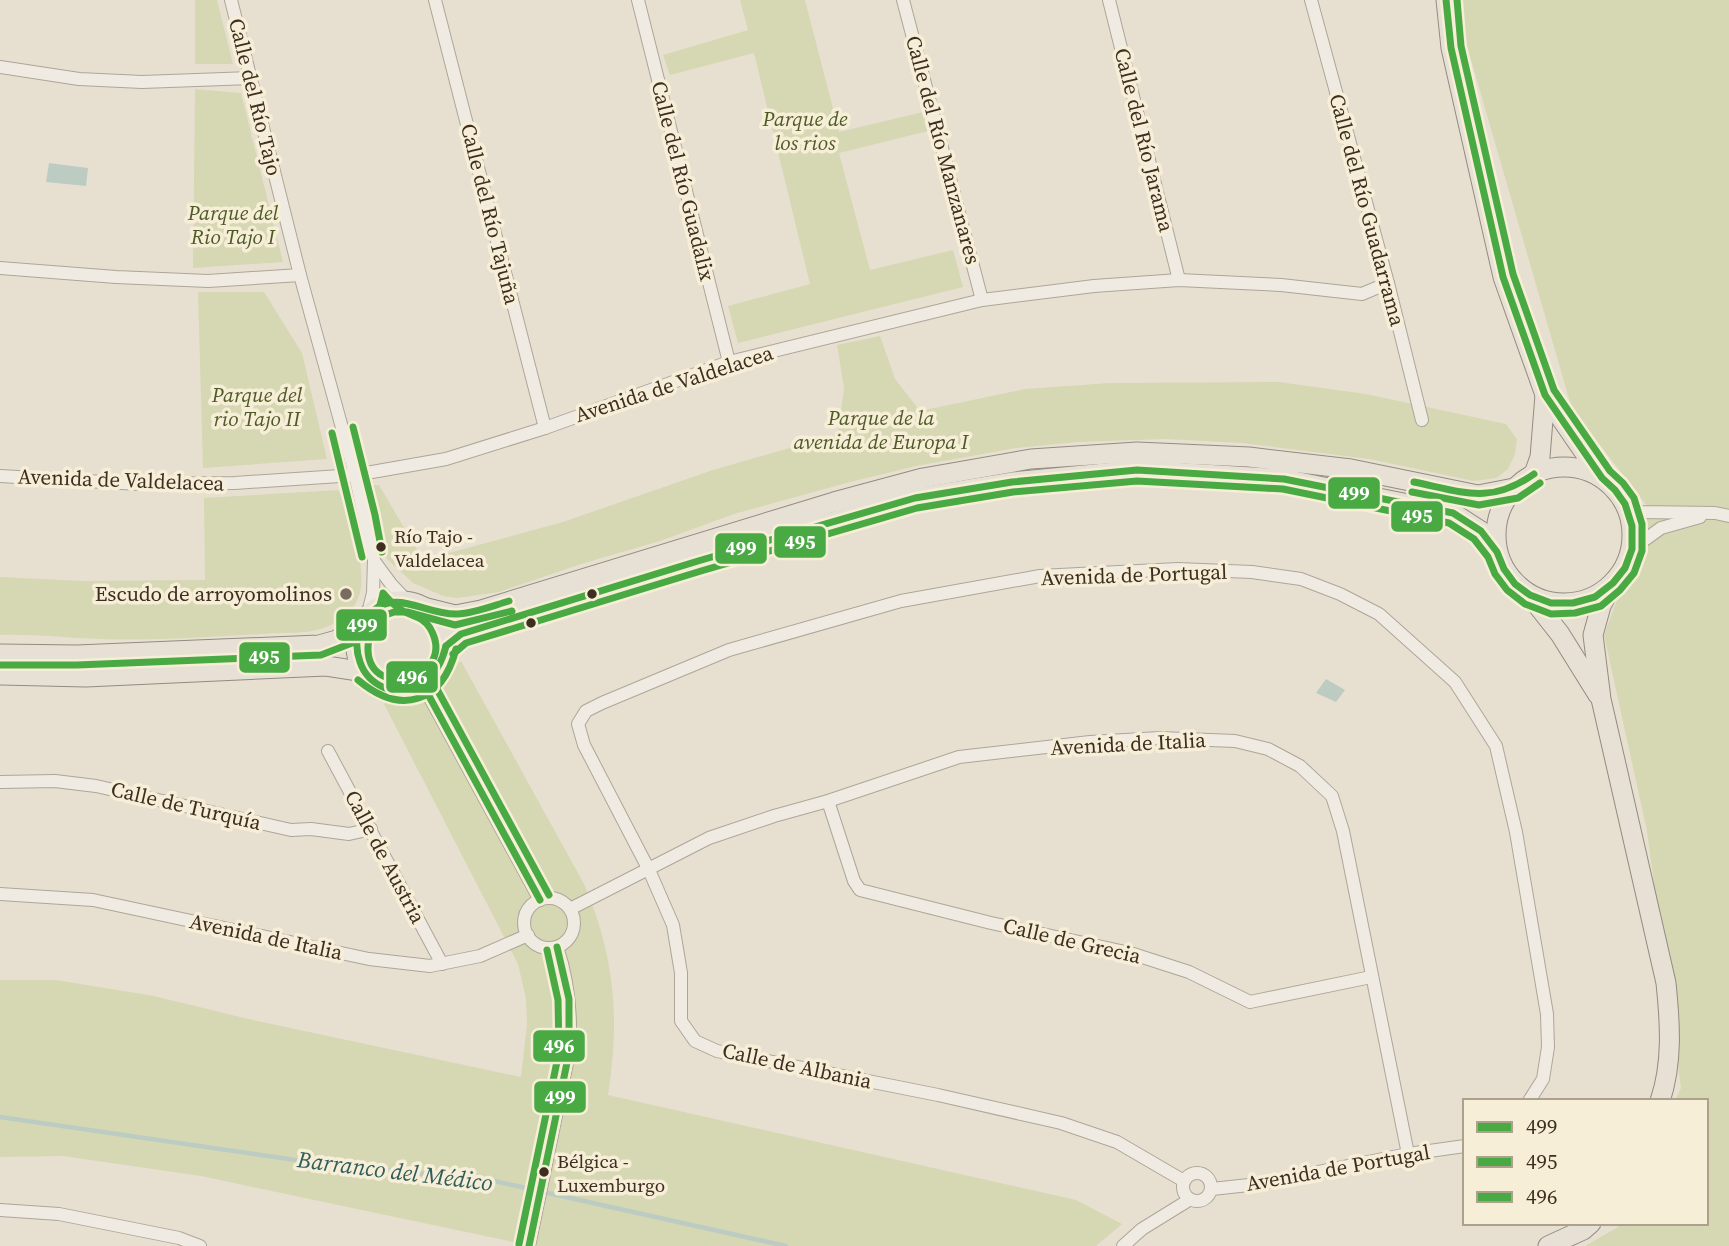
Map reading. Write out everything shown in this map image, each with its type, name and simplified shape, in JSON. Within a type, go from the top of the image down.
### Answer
[{"type":"main road","points":[[1446,0],[1451,48],[1503,277],[1545,395],[1602,478],[1625,504],[1632,526],[1632,549],[1625,568],[1601,606],[1593,635],[1601,699],[1666,983],[1669,1055],[1660,1099]]},
{"type":"main road","points":[[1534,474],[1540,457],[1545,395]]},
{"type":"main road","points":[[0,654],[76,655],[319,645],[337,640],[378,607],[392,602],[415,604],[455,615],[481,610],[834,502],[923,478],[1031,459],[1137,452],[1249,457],[1352,469],[1478,495],[1514,488]]},
{"type":"main road","points":[[1497,552],[1496,529],[1502,507],[1514,488],[1534,474],[1556,467],[1580,468],[1602,478]]},
{"type":"main road","points":[[446,646],[461,634],[915,498],[1013,482],[1137,470],[1284,480],[1453,513],[1480,531],[1497,552],[1504,569],[1515,584],[1530,595],[1551,603],[1573,603],[1595,597],[1614,583]]},
{"type":"main road","points":[[1530,595],[1560,634],[1601,699]]},
{"type":"main road","points":[[365,619],[358,633],[356,646],[358,660],[365,672],[385,688],[398,691],[423,685],[440,669],[446,646],[440,624],[415,604]]},
{"type":"main road","points":[[0,675],[86,677],[326,666],[365,672]]},
{"type":"main road","points":[[1548,1246],[1589,1225]]},
{"type":"street","name":"Calle del Río Tajo","points":[[231,0],[300,275],[355,475],[374,560],[373,593],[365,619]]},
{"type":"street","name":"Calle del Río Tajuña","points":[[435,0],[545,428]]},
{"type":"street","name":"Calle del Río Guadalix","points":[[638,0],[729,362]]},
{"type":"street","name":"Calle del Río Manzanares","points":[[904,0],[982,300]]},
{"type":"street","name":"Calle del Río Jarama","points":[[1109,0],[1179,280]]},
{"type":"street","name":"Calle del Río Guadarrama","points":[[1311,0],[1388,282],[1422,420]]},
{"type":"street","points":[[0,67],[79,79],[142,82],[251,78]]},
{"type":"street","points":[[0,268],[208,281],[300,275]]},
{"type":"street","name":"Avenida de Valdelacea","points":[[0,475],[153,484],[235,483],[355,475],[446,459],[545,428],[729,362],[982,300],[1094,286],[1179,280],[1280,285],[1362,294],[1388,282]]},
{"type":"street","points":[[1625,504],[1641,512],[1715,513],[1729,516]]},
{"type":"street","points":[[1632,549],[1661,528],[1715,513]]},
{"type":"street","name":"Calle del Río Tajo","points":[[374,560],[391,584],[415,604]]},
{"type":"street","name":"Avenida de Portugal","points":[[578,724],[586,711],[602,703],[729,650],[901,601],[1027,579],[1178,569],[1252,572],[1301,579],[1340,594],[1379,614],[1455,682],[1496,746],[1516,832],[1547,1014],[1548,1047],[1543,1079],[1530,1099]]},
{"type":"street","points":[[423,685],[540,900]]},
{"type":"street","name":"Calle de Albania","points":[[578,724],[584,745],[649,870],[673,925],[681,973],[681,1021],[695,1041],[717,1051],[938,1095],[1061,1123],[1117,1142],[1184,1181]]},
{"type":"street","name":"Avenida de Italia","points":[[570,909],[709,838],[959,758],[1090,742],[1160,738],[1235,740],[1268,749],[1300,766],[1332,796],[1343,831],[1408,1154]]},
{"type":"street","name":"Calle de Austria","points":[[328,751],[442,964]]},
{"type":"street","name":"Calle de Turquía","points":[[0,782],[55,780],[96,786],[291,830],[311,829],[349,834],[371,829]]},
{"type":"street","name":"Calle de Grecia","points":[[828,801],[854,881],[860,890],[991,923],[1130,953],[1189,972],[1250,1002],[1371,977]]},
{"type":"street","name":"Avenida de Italia","points":[[0,894],[93,900],[369,959],[430,967],[480,956],[527,935]]},
{"type":"street","points":[[558,899],[570,909],[574,918],[573,931],[566,942],[557,947],[546,948],[536,944],[527,935],[525,917],[531,905],[540,900],[558,899]]},
{"type":"street","points":[[529,1246],[569,1053],[569,997],[565,970],[557,947]]},
{"type":"street","name":"Avenida de Portugal","points":[[1212,1189],[1258,1184],[1408,1154],[1463,1146]]},
{"type":"street","points":[[1190,1174],[1202,1174],[1208,1178],[1212,1189],[1204,1200],[1197,1202],[1189,1200],[1182,1188],[1190,1174]]},
{"type":"street","points":[[1123,1246],[1142,1229],[1189,1200]]},
{"type":"street","points":[[0,1210],[59,1214],[179,1238],[200,1246]]},
{"type":"green space","points":[[195,0],[217,0],[233,64],[195,64]]},
{"type":"green space","name":"Parque de los rios","points":[[740,0],[805,0],[839,132],[923,112],[928,131],[839,153],[870,270],[953,250],[963,287],[738,343],[728,306],[810,284],[754,53],[670,75],[663,55],[748,30]]},
{"type":"green space","points":[[1462,0],[1729,0],[1729,1246],[1585,1246],[1618,1225],[1708,1225],[1708,1099],[1676,1099],[1681,1088],[1647,831],[1604,635],[1650,510],[1572,409],[1465,39]]},
{"type":"green space","name":"Parque del Rio Tajo I","points":[[195,89],[241,93],[283,262],[193,268]]},
{"type":"green space","name":"Parque del rio Tajo II","points":[[198,292],[264,292],[302,353],[327,459],[203,468]]},
{"type":"green space","name":"Parque de la avenida de Europa I","points":[[880,336],[895,379],[920,411],[1025,389],[1110,383],[1279,382],[1366,394],[1506,424],[1517,439],[1515,454],[1508,469],[1496,478],[1474,481],[1369,459],[1243,443],[1165,439],[1077,442],[1016,448],[916,466],[850,482],[734,514],[660,541],[499,592],[457,598],[443,596],[413,583],[387,559],[372,485],[379,485],[423,560],[563,522],[713,470],[838,434],[844,388],[837,345]]},
{"type":"green space","points":[[338,490],[354,536],[361,578],[355,605],[345,616],[329,626],[305,632],[161,639],[0,635],[0,577],[82,581],[205,580],[204,498]]},
{"type":"green space","points":[[461,661],[584,884],[603,937],[614,1013],[608,1095],[1076,1200],[1122,1224],[1096,1246],[532,1246],[201,1176],[63,1156],[0,1157],[0,980],[56,980],[154,996],[521,1077],[527,1024],[526,999],[518,964],[384,704]]},
{"type":"shaded area","points":[[49,163],[88,168],[86,186],[46,182]]},
{"type":"shaded area","points":[[1326,679],[1345,690],[1336,702],[1316,693]]},
{"type":"waterway","name":"Barranco del Médico","points":[[0,1117],[337,1166],[485,1179],[786,1246]]},
{"type":"transit line","name":"499","points":[[446,646],[461,634],[915,498],[1012,482],[1137,470],[1284,479],[1453,513],[1481,531],[1497,552],[1504,569],[1515,584],[1530,595],[1551,603],[1573,603],[1595,597],[1613,583],[1625,568],[1632,549],[1632,526],[1625,504],[1602,478],[1545,395],[1503,277],[1451,48],[1446,0]]},
{"type":"transit line","name":"495","points":[[453,654],[466,643],[917,508],[1013,492],[1137,481],[1283,489],[1449,523],[1474,539],[1507,590],[1525,604],[1551,614],[1575,613],[1601,606],[1620,590],[1634,573],[1642,551],[1642,524],[1634,498],[1610,471],[1554,390],[1513,274],[1461,46],[1457,0]]},
{"type":"transit line","name":"496","points":[[353,427],[382,552]]},
{"type":"transit line","name":"496","points":[[332,433],[362,557]]},
{"type":"transit line","name":"499","points":[[1414,482],[1462,492],[1490,493],[1518,484],[1534,474]]},
{"type":"transit line","name":"495","points":[[1412,492],[1479,505],[1518,498],[1540,483]]},
{"type":"transit line","name":"496","points":[[383,593],[397,607],[427,624],[436,645],[433,660],[424,671],[411,677],[397,679],[383,676],[373,667],[368,644],[383,593]]},
{"type":"transit line","name":"499","points":[[446,646],[438,666],[425,682],[417,687],[397,691],[385,688],[370,678],[357,651],[359,630],[364,621],[374,610],[385,604],[396,602],[457,614],[509,601]]},
{"type":"transit line","name":"495","points":[[0,665],[77,665],[321,655],[352,643],[383,616],[394,612],[407,612],[455,625],[512,611]]},
{"type":"transit line","name":"495","points":[[358,680],[389,698],[418,698],[441,682],[456,649]]},
{"type":"transit line","name":"496","points":[[432,680],[549,895]]},
{"type":"transit line","name":"499","points":[[423,685],[540,900]]},
{"type":"transit line","name":"499","points":[[529,1246],[569,1053],[569,999],[557,947]]},
{"type":"transit line","name":"496","points":[[519,1244],[559,1052],[558,1000],[547,950]]},
{"type":"place","name":"Río Tajo - Valdelacea","points":[[381,547]]},
{"type":"place","name":"Escudo de arroyomolinos","points":[[346,594]]},
{"type":"place","name":"Bélgica - Luxemburgo","points":[[544,1172]]}]
